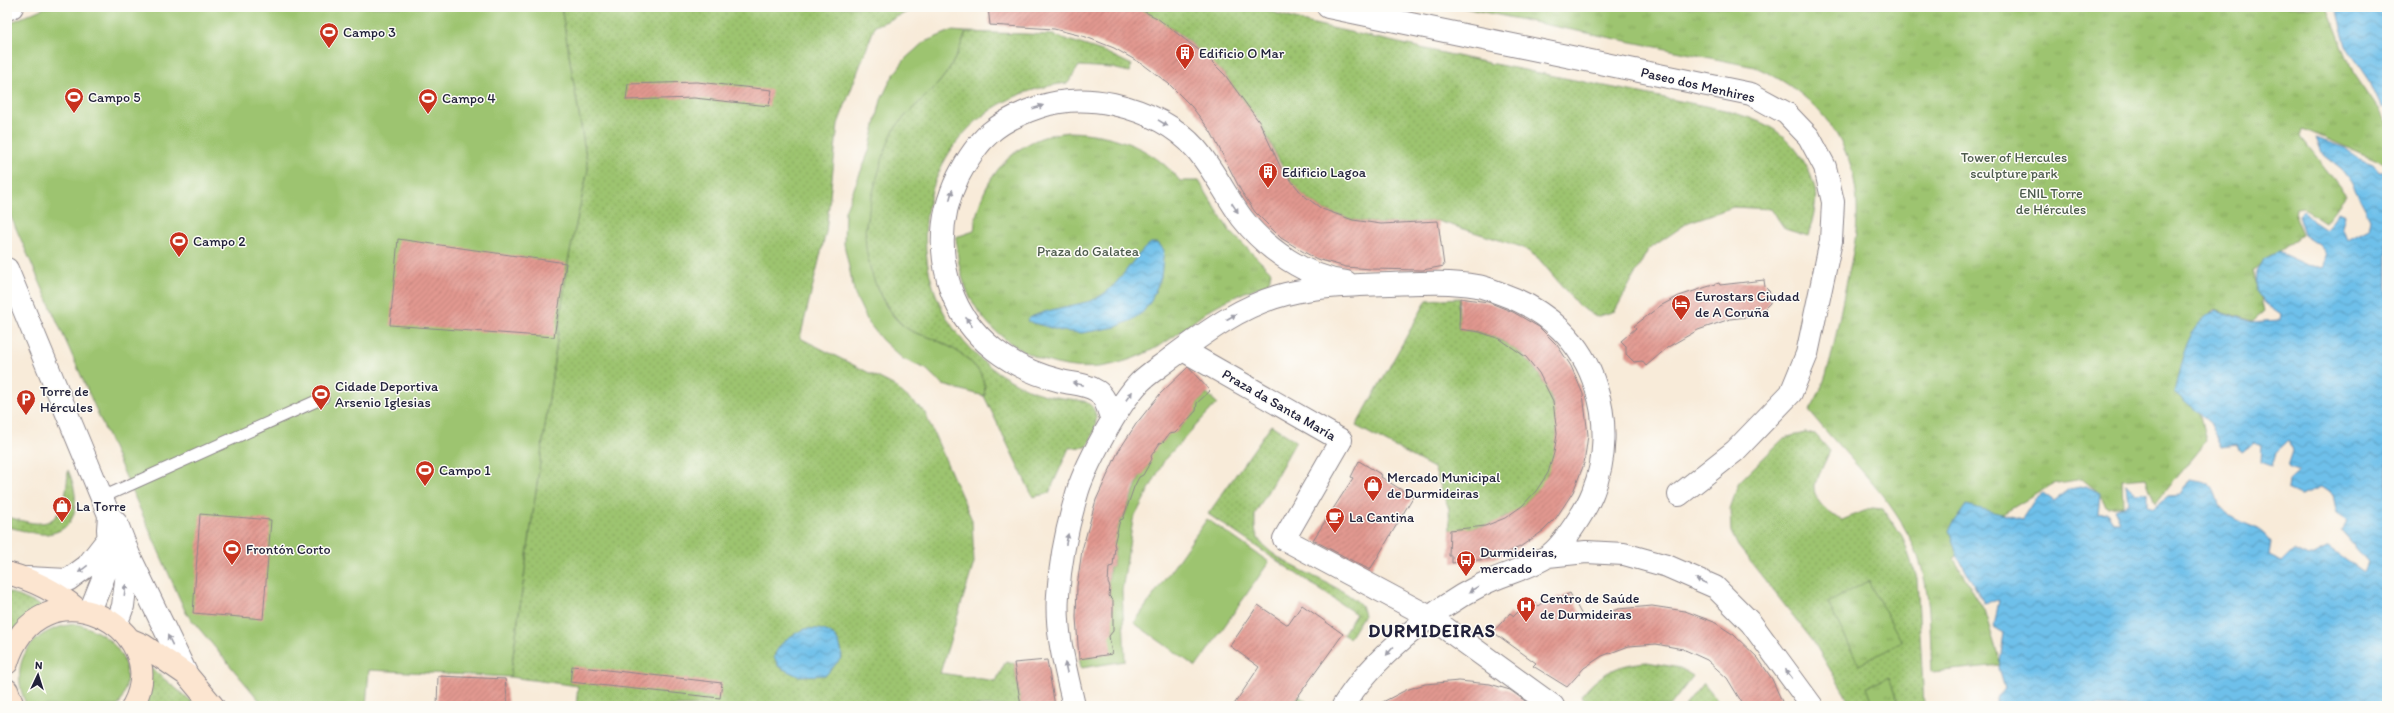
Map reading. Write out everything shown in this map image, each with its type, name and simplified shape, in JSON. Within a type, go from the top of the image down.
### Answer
[{"type":"main road","points":[[17,576],[64,598],[83,610],[104,616],[123,632],[188,675],[213,706]]},
{"type":"main road","points":[[7,662],[12,647],[23,630],[39,618],[57,611],[83,610]]},
{"type":"main road","points":[[123,632],[138,658],[140,678],[137,698],[133,706]]},
{"type":"main road","points":[[7,690],[13,706]]},
{"type":"street","points":[[7,9],[12,7]]},
{"type":"street","name":"Paseo dos Menhires","points":[[1328,7],[1752,94],[1786,112],[1808,137],[1825,168],[1833,202],[1831,241],[1802,371],[1792,394],[1735,451],[1679,495]]},
{"type":"street","points":[[1112,420],[1105,400],[1097,391],[1083,385],[1061,381],[1020,368],[999,354],[979,336],[962,313],[951,291],[944,261],[941,232],[953,188],[966,161],[983,137],[1001,123],[1020,113],[1048,104],[1075,100],[1103,102],[1130,108],[1148,115],[1166,124],[1194,148],[1242,218],[1259,238],[1279,254],[1302,268],[1337,281],[1374,285]]},
{"type":"street","points":[[7,269],[106,506],[117,524],[129,555],[188,675]]},
{"type":"street","points":[[1074,706],[1060,640],[1058,596],[1076,494],[1112,420],[1139,383],[1212,328],[1243,310],[1283,295],[1312,289],[1374,285],[1444,283],[1480,286],[1534,308],[1558,325],[1579,349],[1593,376],[1601,402],[1602,458],[1593,493],[1576,521],[1548,556]]},
{"type":"street","name":"Praza da Santa María","points":[[1183,350],[1341,440],[1284,539],[1430,617]]},
{"type":"street","points":[[83,610],[110,561],[106,506]]},
{"type":"street","points":[[17,576],[68,580],[87,566],[108,539]]},
{"type":"street","points":[[1343,706],[1396,643],[1430,617],[1480,585],[1548,556],[1586,552],[1624,554],[1667,566],[1714,587],[1751,623],[1812,706]]},
{"type":"street","points":[[123,632],[123,606],[129,555]]},
{"type":"street","points":[[1430,617],[1553,706]]},
{"type":"lane","points":[[106,506],[323,398]]},
{"type":"green space","name":"Cidade Deportiva Arsenio Iglesias","points":[[46,7],[561,7],[588,169],[568,261],[510,677],[369,670],[366,706],[264,706],[186,613],[7,208],[7,24]]},
{"type":"green space","points":[[561,7],[920,7],[875,26],[838,124],[826,232],[800,338],[893,385],[924,411],[972,520],[974,563],[940,673],[996,681],[1006,661],[1014,663],[1021,706],[576,706],[578,686],[510,677],[568,261],[588,169]]},
{"type":"green space","points":[[1135,7],[1256,7],[1305,22],[1479,61],[1725,110],[1747,117],[1769,127],[1786,139],[1794,147],[1806,165],[1814,185],[1816,197],[1808,236],[1785,229],[1771,209],[1733,207],[1689,222],[1648,250],[1615,311],[1596,317],[1579,306],[1538,258],[1522,247],[1438,221],[1381,224],[1353,220],[1322,209],[1303,195],[1288,178],[1260,123],[1225,75],[1182,35]]},
{"type":"green space","name":"Tower of Hercules sculpture park","points":[[1459,7],[2327,7],[2353,72],[2387,122],[2387,164],[2303,129],[2301,137],[2346,195],[2325,222],[2303,208],[2296,209],[2295,218],[2302,235],[2253,271],[2264,311],[2252,321],[2214,309],[2196,329],[2193,386],[2206,441],[2155,503],[2146,478],[2122,480],[2123,505],[2107,507],[2097,491],[2082,479],[2053,484],[1994,519],[1954,559],[1984,610],[2001,665],[1932,672],[1930,620],[1927,594],[1922,569],[1914,546],[1889,504],[1858,466],[1809,411],[1827,373],[1834,346],[1855,241],[1857,219],[1856,193],[1851,169],[1843,146],[1831,126],[1816,108],[1798,92],[1778,78],[1755,67]]},
{"type":"green space","points":[[951,31],[966,32],[954,61],[945,74],[935,87],[904,117],[895,128],[891,136],[882,160],[874,189],[866,224],[865,236],[870,266],[875,282],[881,297],[889,310],[898,321],[911,331],[940,342],[959,353],[976,367],[984,386],[984,396],[943,385],[926,369],[903,359],[882,340],[868,322],[855,295],[844,244],[845,211],[869,151],[881,100],[891,79],[905,59],[924,42]]},
{"type":"green space","points":[[966,32],[1053,35],[1105,52],[1132,65],[1129,72],[1112,68],[1079,66],[1068,83],[1011,99],[968,129],[940,170],[926,218],[928,267],[946,315],[979,357],[1028,389],[1048,396],[1084,401],[1094,410],[1096,416],[1095,428],[1087,447],[1069,448],[1049,493],[1033,497],[984,396],[984,386],[976,367],[949,347],[914,332],[900,323],[885,303],[878,290],[872,277],[865,252],[864,242],[867,216],[880,166],[890,138],[900,122],[935,87],[950,68]]},
{"type":"green space","name":"Praza do Galatea","points":[[1069,132],[1101,135],[1130,144],[1157,159],[1180,181],[1199,181],[1229,230],[1271,272],[1269,282],[1263,286],[1244,292],[1214,307],[1157,347],[1132,359],[1115,364],[1093,367],[1071,367],[1050,362],[1029,354],[1010,343],[993,329],[979,312],[968,293],[959,265],[956,237],[974,231],[977,212],[983,194],[992,178],[1003,164],[1017,151],[1032,142],[1050,135]]},
{"type":"green space","points":[[1460,298],[1460,302],[1458,303],[1460,329],[1494,337],[1522,355],[1542,380],[1554,408],[1557,439],[1550,469],[1533,496],[1498,521],[1480,527],[1450,530],[1449,509],[1434,468],[1356,426],[1427,300]]},
{"type":"green space","points":[[1207,394],[1217,403],[1165,459],[1133,520],[1122,591],[1125,661],[1081,668],[1079,658],[1093,657],[1109,633],[1113,631],[1108,584],[1110,567],[1113,566],[1115,547],[1113,545],[1120,520],[1123,519],[1140,476],[1143,475],[1150,456],[1160,442],[1163,442],[1171,431],[1175,433],[1196,411],[1194,406]]},
{"type":"green space","points":[[1271,425],[1296,441],[1255,514],[1255,526],[1258,538],[1266,548],[1277,557],[1338,589],[1361,605],[1364,615],[1349,638],[1343,634],[1356,614],[1208,514]]},
{"type":"green space","points":[[1805,433],[1815,434],[1830,451],[1814,485],[1814,491],[1819,502],[1827,511],[1842,520],[1872,508],[1883,509],[1902,536],[1917,578],[1924,706],[1852,706],[1813,641],[1738,546],[1731,532],[1730,509],[1739,482],[1784,438]]},
{"type":"green space","points":[[68,470],[72,479],[74,490],[75,510],[67,526],[58,531],[47,534],[32,533],[7,527],[7,517],[28,522],[41,523],[49,521],[55,517],[60,511],[63,503],[67,486]]},
{"type":"green space","points":[[1207,519],[1269,562],[1196,667],[1134,623]]},
{"type":"green space","points":[[1868,581],[1902,642],[1859,665],[1828,603]]},
{"type":"green space","points":[[7,591],[42,606],[22,621],[7,639]]},
{"type":"green space","points":[[76,624],[103,635],[121,654],[127,678],[124,692],[118,706],[27,706],[21,690],[19,676],[21,662],[27,650],[35,640],[46,632],[60,627]]},
{"type":"green space","points":[[1647,662],[1680,668],[1693,676],[1670,706],[1593,706],[1581,697],[1594,682],[1602,676],[1627,665]]},
{"type":"green space","points":[[148,666],[194,703],[194,706],[142,706]]},
{"type":"green space","points":[[1889,678],[1900,706],[1874,706],[1867,686]]},
{"type":"green space","points":[[1703,683],[1722,706],[1685,706]]},
{"type":"green space","points":[[1299,696],[1312,706],[1291,706]]},
{"type":"water","points":[[2334,7],[2387,7],[2387,104],[2382,109],[2368,78],[2346,46],[2337,12]]},
{"type":"water","points":[[2316,138],[2345,148],[2359,159],[2373,164],[2379,172],[2387,172],[2387,706],[1996,706],[1996,697],[2005,689],[1999,668],[2004,633],[1994,627],[1999,600],[1984,603],[1957,555],[1949,530],[1966,505],[2022,519],[2035,499],[2043,493],[2054,501],[2070,489],[2086,486],[2100,493],[2098,514],[2107,513],[2113,522],[2120,522],[2114,509],[2128,503],[2126,484],[2135,493],[2147,492],[2147,506],[2154,508],[2168,496],[2180,495],[2190,479],[2202,481],[2212,487],[2221,507],[2225,512],[2236,520],[2257,529],[2266,536],[2271,542],[2269,556],[2282,562],[2294,550],[2309,557],[2329,547],[2364,572],[2368,562],[2341,531],[2348,521],[2337,514],[2333,495],[2321,487],[2301,495],[2288,489],[2289,480],[2299,471],[2288,466],[2293,451],[2289,440],[2276,452],[2272,466],[2261,462],[2262,445],[2255,442],[2242,452],[2236,445],[2222,447],[2210,422],[2174,392],[2186,346],[2191,335],[2197,325],[2216,310],[2251,322],[2280,320],[2281,315],[2265,304],[2256,292],[2257,272],[2264,259],[2278,252],[2307,265],[2324,268],[2326,253],[2319,245],[2304,235],[2298,216],[2303,211],[2313,221],[2326,230],[2338,212],[2345,215],[2342,227],[2347,240],[2368,229],[2370,218],[2351,182],[2342,170],[2323,155]]},
{"type":"water","points":[[1151,243],[1158,243],[1164,250],[1161,277],[1151,301],[1143,312],[1132,320],[1116,327],[1082,333],[1061,331],[1027,321],[1036,315],[1090,301],[1100,296],[1109,290],[1143,250]]},
{"type":"water","points":[[805,629],[820,629],[826,631],[839,643],[842,657],[826,675],[798,676],[779,667],[774,657],[782,643]]},
{"type":"building","points":[[988,7],[1135,7],[1157,18],[1204,54],[1225,75],[1260,123],[1281,168],[1303,195],[1322,209],[1353,220],[1381,224],[1438,221],[1444,266],[1423,270],[1346,267],[1317,259],[1302,251],[1281,238],[1255,212],[1241,191],[1211,132],[1192,107],[1169,84],[1144,65],[1114,48],[1086,37],[1054,29],[990,25]]},
{"type":"building","points":[[697,82],[772,90],[769,106],[694,98],[626,100],[628,84]]},
{"type":"building","points":[[398,239],[566,263],[554,337],[390,325]]},
{"type":"building","name":"Eurostars Ciudad de A Coruña","points":[[1764,280],[1765,287],[1770,292],[1770,303],[1765,308],[1765,315],[1730,319],[1698,330],[1668,347],[1646,366],[1642,361],[1634,362],[1626,354],[1626,346],[1621,341],[1636,328],[1634,326],[1660,306],[1679,296],[1719,283],[1720,285]]},
{"type":"building","points":[[1460,298],[1488,302],[1513,312],[1539,327],[1557,345],[1571,366],[1583,394],[1588,435],[1584,464],[1573,492],[1556,518],[1543,531],[1520,547],[1495,558],[1452,563],[1452,556],[1449,556],[1450,530],[1485,526],[1505,518],[1522,506],[1536,491],[1548,473],[1554,453],[1557,434],[1553,401],[1539,373],[1526,357],[1500,339],[1480,332],[1459,329]]},
{"type":"building","points":[[1188,367],[1210,391],[1197,403],[1196,411],[1175,433],[1169,434],[1163,442],[1160,443],[1151,456],[1152,459],[1143,475],[1139,477],[1123,519],[1120,520],[1114,544],[1113,566],[1109,567],[1108,583],[1110,587],[1109,596],[1113,600],[1113,631],[1109,636],[1112,654],[1079,659],[1076,617],[1077,586],[1082,550],[1096,500],[1118,452],[1136,424],[1160,394]]},
{"type":"building","points":[[1359,461],[1413,497],[1370,570],[1313,540],[1353,478],[1351,477]]},
{"type":"building","name":"Frontón Corto","points":[[200,514],[271,520],[263,619],[193,613]]},
{"type":"building","points":[[1570,593],[1585,621],[1618,609],[1652,606],[1685,611],[1714,622],[1734,635],[1758,658],[1772,679],[1784,706],[1744,706],[1727,678],[1707,660],[1683,649],[1656,644],[1629,646],[1602,656],[1584,668],[1567,687],[1533,666],[1536,663],[1493,632],[1510,613],[1514,616],[1523,607],[1526,610],[1535,603],[1538,606],[1547,599],[1549,602],[1559,596],[1560,598]]},
{"type":"building","points":[[1258,605],[1288,625],[1302,605],[1343,634],[1291,706],[1233,706],[1259,667],[1230,646]]},
{"type":"building","points":[[1047,660],[1055,706],[1021,706],[1014,663]]},
{"type":"building","points":[[572,666],[722,683],[720,698],[570,682]]},
{"type":"building","points":[[438,676],[505,679],[508,706],[437,706]]},
{"type":"building","points":[[1459,681],[1490,684],[1510,690],[1532,706],[1375,706],[1406,690],[1425,684]]},
{"type":"place","name":"Campo 3","points":[[329,49]]},
{"type":"place","name":"Edificio O Mar","points":[[1185,70]]},
{"type":"place","name":"Campo 5","points":[[74,114]]},
{"type":"place","name":"Campo 4","points":[[428,115]]},
{"type":"place","name":"Edificio Lagoa","points":[[1268,189]]},
{"type":"place","name":"Campo 2","points":[[179,258]]},
{"type":"place","name":"Eurostars Ciudad de A Coruña","points":[[1681,321]]},
{"type":"place","name":"Cidade Deportiva Arsenio Iglesias","points":[[321,411]]},
{"type":"place","name":"Torre de Hércules","points":[[26,416]]},
{"type":"place","name":"Campo 1","points":[[425,487]]},
{"type":"place","name":"Mercado Municipal de Durmideiras","points":[[1373,502]]},
{"type":"place","name":"La Torre","points":[[62,523]]},
{"type":"place","name":"La Cantina","points":[[1335,534]]},
{"type":"place","name":"Frontón Corto","points":[[232,566]]},
{"type":"place","name":"Durmideiras, mercado","points":[[1466,577]]},
{"type":"place","name":"Centro de Saúde de Durmideiras","points":[[1526,623]]},
{"type":"district","name":"DURMIDEIRAS","points":[[1432,631]]},
{"type":"park label","name":"ENIL Torre de Hércules","points":[[2051,202]]}]
